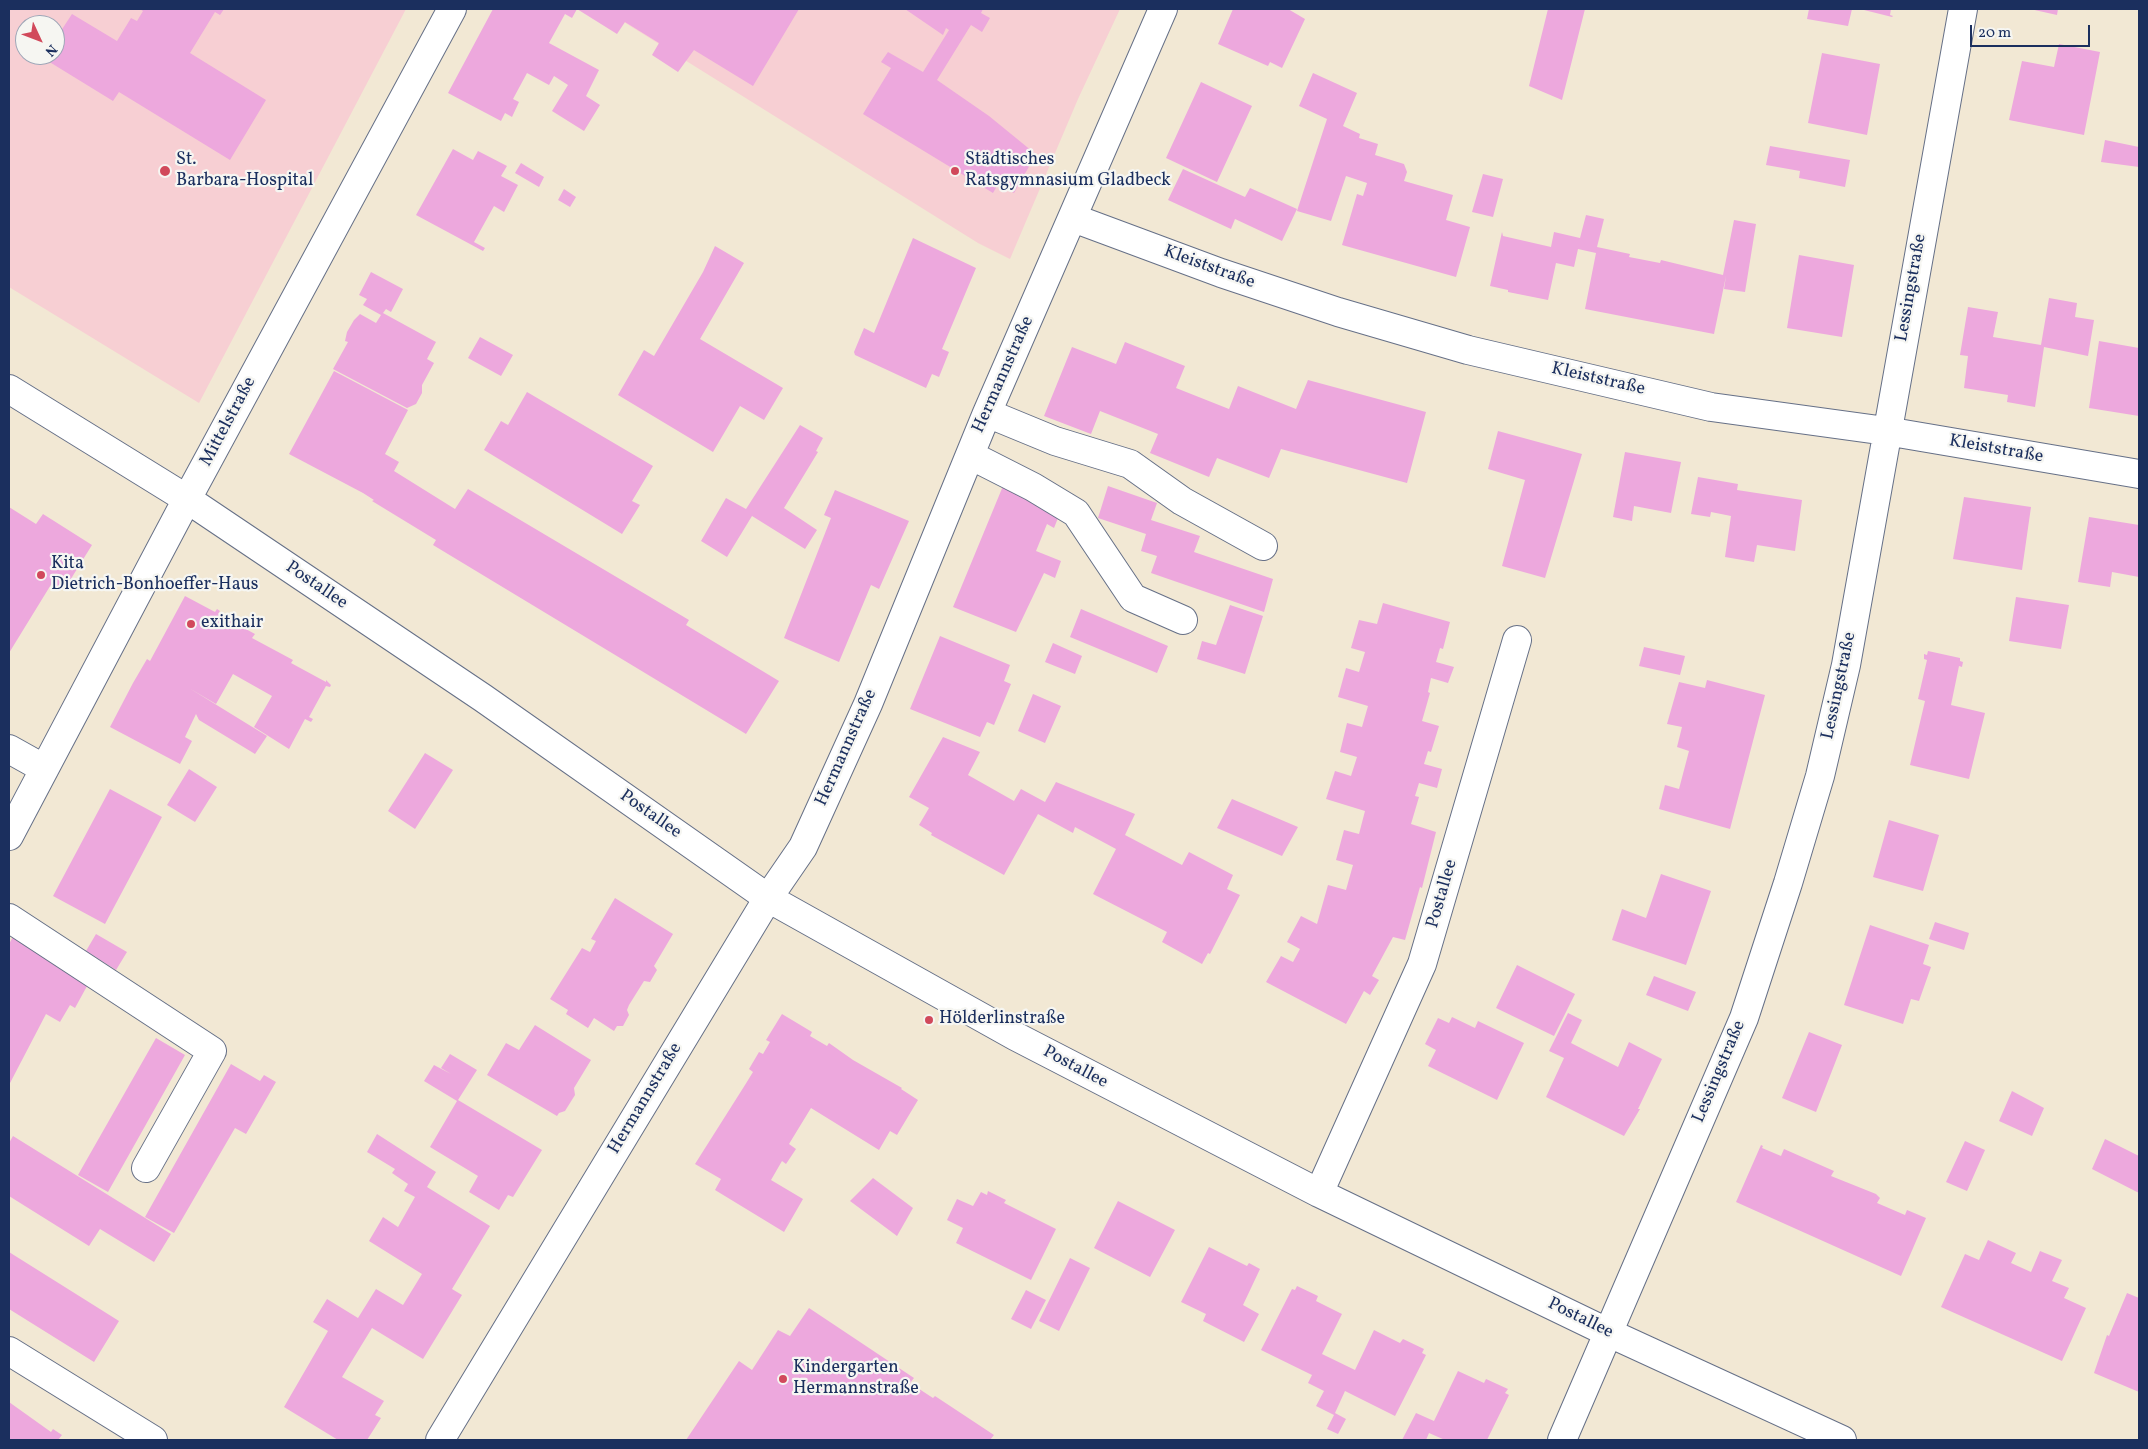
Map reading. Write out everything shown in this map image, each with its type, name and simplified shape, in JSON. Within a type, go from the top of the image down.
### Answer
[{"type":"street","name":"Mittelstraße","points":[[9,836],[43,768],[187,499],[452,9]]},
{"type":"street","name":"Hermannstraße","points":[[440,1440],[768,898],[803,847],[868,704],[987,413],[1163,9]]},
{"type":"street","name":"Lessingstraße","points":[[1607,1332],[1744,1018],[1788,883],[1820,776],[1846,665],[1886,431],[1963,9]]},
{"type":"street","name":"Kleiststraße","points":[[1073,218],[1230,276],[1338,312],[1468,350],[1711,407],[1886,431],[2139,474]]},
{"type":"street","name":"Postallee","points":[[9,389],[187,499],[484,698],[768,898],[1015,1036],[1319,1193],[1607,1332],[1842,1440]]},
{"type":"street","points":[[987,413],[1055,441],[1130,464],[1182,501],[1263,546]]},
{"type":"street","points":[[970,455],[1034,487],[1076,513],[1133,598],[1183,620]]},
{"type":"street","name":"Postallee","points":[[1319,1193],[1422,964],[1518,640]]},
{"type":"street","points":[[9,750],[43,768]]},
{"type":"street","points":[[9,918],[212,1051],[146,1168]]},
{"type":"street","points":[[1562,1440],[1607,1332]]},
{"type":"street","points":[[9,1351],[153,1440]]},
{"type":"shaded area","name":"St. Barbara-Hospital","points":[[9,9],[406,9],[199,403],[9,287]]},
{"type":"shaded area","name":"Städtisches Ratsgymnasium Gladbeck","points":[[603,9],[1120,9],[1078,99],[1010,259],[978,243]]},
{"type":"building","points":[[140,9],[224,9],[220,15],[215,12],[190,53],[266,100],[230,160],[119,92],[113,101],[54,65],[65,65],[65,25],[72,14],[117,41],[131,18],[137,21],[143,11]]},
{"type":"building","points":[[493,9],[577,9],[572,18],[565,14],[549,43],[599,70],[586,96],[600,105],[584,131],[552,111],[568,85],[554,76],[549,85],[527,73],[513,99],[519,102],[512,117],[505,113],[501,121],[448,93]]},
{"type":"building","points":[[577,9],[799,9],[753,86],[694,50],[678,72],[652,55],[659,43],[625,22],[617,34]]},
{"type":"building","points":[[905,9],[983,9],[981,13],[990,18],[982,32],[971,25],[937,80],[989,116],[1038,156],[1035,156],[1014,193],[998,184],[993,193],[863,114],[891,68],[881,62],[888,52],[923,72],[949,30],[946,28],[943,35]]},
{"type":"building","points":[[1233,9],[1288,9],[1305,19],[1282,68],[1270,62],[1268,66],[1218,44]]},
{"type":"building","points":[[1548,9],[1585,9],[1562,100],[1529,86]]},
{"type":"building","points":[[1809,9],[1852,9],[1848,26],[1807,19]]},
{"type":"building","points":[[1860,9],[1891,9],[1890,15],[1893,16],[1892,17]]},
{"type":"building","points":[[2030,9],[2058,9],[2057,15]]},
{"type":"building","points":[[2059,44],[2100,52],[2084,135],[2009,120],[2022,61],[2054,67]]},
{"type":"building","points":[[1822,53],[1880,64],[1867,135],[1808,123]]},
{"type":"building","points":[[1313,73],[1357,93],[1343,126],[1360,134],[1359,138],[1378,144],[1375,155],[1404,164],[1407,172],[1404,181],[1453,195],[1446,220],[1470,227],[1456,277],[1342,245],[1357,194],[1363,196],[1367,183],[1346,176],[1331,221],[1297,211],[1327,119],[1299,106]]},
{"type":"building","points":[[1201,82],[1252,106],[1217,182],[1166,158]]},
{"type":"building","points":[[2105,140],[2139,147],[2139,167],[2101,162]]},
{"type":"building","points":[[1770,146],[1850,160],[1845,187],[1799,178],[1800,171],[1766,165]]},
{"type":"building","points":[[453,149],[473,160],[478,151],[507,166],[501,176],[518,185],[504,212],[494,206],[474,242],[485,248],[483,251],[416,215]]},
{"type":"building","points":[[521,163],[544,177],[539,187],[515,173]]},
{"type":"building","points":[[1183,169],[1245,197],[1250,188],[1297,209],[1282,241],[1235,219],[1231,229],[1168,200]]},
{"type":"building","points":[[1483,174],[1503,179],[1493,217],[1472,212]]},
{"type":"building","points":[[564,189],[576,197],[570,207],[558,200]]},
{"type":"building","points":[[1586,215],[1604,219],[1597,247],[1630,254],[1629,257],[1660,263],[1661,260],[1723,275],[1734,220],[1756,224],[1745,292],[1724,289],[1726,276],[1714,334],[1585,309],[1596,253],[1578,249],[1574,267],[1556,263],[1548,300],[1508,292],[1508,290],[1490,286],[1502,232],[1503,236],[1551,247],[1554,232],[1580,238]]},
{"type":"building","points":[[913,238],[976,268],[942,349],[949,352],[939,377],[932,374],[926,388],[855,355],[854,352],[864,328],[874,333]]},
{"type":"building","points":[[715,246],[744,263],[700,339],[783,388],[764,420],[740,406],[713,452],[618,395],[644,350],[654,356],[703,272]]},
{"type":"building","points":[[1799,255],[1854,265],[1842,337],[1787,328]]},
{"type":"building","points":[[371,272],[403,289],[391,312],[386,309],[383,313],[436,342],[427,359],[434,363],[422,385],[422,393],[416,404],[407,408],[333,369],[348,342],[345,341],[347,332],[354,320],[360,314],[376,323],[381,315],[363,305],[367,299],[359,295]]},
{"type":"building","points":[[2049,298],[2077,303],[2075,317],[2094,320],[2088,356],[2044,347],[2035,407],[2007,402],[2008,395],[1964,388],[1968,356],[1960,355],[1968,307],[1998,312],[1993,337],[2041,345]]},
{"type":"building","points":[[480,337],[513,355],[501,376],[468,358]]},
{"type":"building","points":[[2099,341],[2139,348],[2139,416],[2089,408]]},
{"type":"building","points":[[1125,342],[1185,366],[1176,388],[1229,409],[1238,386],[1296,409],[1308,380],[1426,412],[1407,483],[1281,449],[1269,478],[1217,458],[1209,477],[1150,453],[1158,434],[1100,411],[1091,434],[1044,416],[1072,347],[1116,364]]},
{"type":"building","points":[[334,371],[408,410],[385,454],[399,462],[394,471],[455,509],[468,489],[689,620],[686,625],[779,681],[746,734],[433,545],[436,540],[372,501],[374,500],[363,493],[289,454]]},
{"type":"building","points":[[527,392],[653,466],[632,501],[640,505],[622,534],[484,450],[501,421],[508,425]]},
{"type":"building","points":[[800,425],[823,438],[816,451],[818,452],[784,508],[817,530],[805,549],[752,516],[727,557],[701,541],[726,498],[746,509]]},
{"type":"building","points":[[1498,431],[1582,454],[1545,578],[1502,566],[1525,480],[1488,469]]},
{"type":"building","points":[[1625,452],[1681,462],[1671,513],[1634,506],[1632,521],[1613,517]]},
{"type":"building","points":[[1698,477],[1738,484],[1737,490],[1802,500],[1795,551],[1757,545],[1754,562],[1725,557],[1731,516],[1711,512],[1710,517],[1691,514]]},
{"type":"building","points":[[1003,486],[1060,513],[1054,528],[1047,524],[1036,551],[1061,561],[1055,578],[1044,573],[1016,632],[953,607]]},
{"type":"building","points":[[1108,486],[1157,503],[1151,520],[1200,536],[1194,552],[1273,579],[1264,612],[1151,573],[1157,556],[1141,551],[1146,534],[1098,518]]},
{"type":"building","points":[[835,490],[909,521],[879,589],[871,585],[839,662],[784,638],[831,518],[824,515]]},
{"type":"building","points":[[1964,497],[2031,507],[2022,570],[1953,559]]},
{"type":"building","name":"Kita Dietrich-Bonhoeffer-Haus","points":[[9,507],[36,524],[43,514],[92,545],[64,590],[52,583],[9,653]]},
{"type":"building","points":[[2089,517],[2139,525],[2139,577],[2112,572],[2110,587],[2078,582]]},
{"type":"building","points":[[185,596],[215,612],[217,609],[220,611],[218,614],[255,634],[252,638],[293,660],[291,663],[326,682],[326,680],[331,685],[330,687],[326,686],[309,717],[313,719],[311,722],[305,719],[289,749],[254,727],[272,696],[233,674],[216,704],[189,688],[267,736],[255,754],[199,720],[196,714],[185,737],[192,741],[180,764],[110,727],[147,659],[150,661]]},
{"type":"building","points":[[2016,597],[2069,605],[2061,649],[2009,641]]},
{"type":"building","points":[[1383,603],[1450,622],[1443,649],[1440,648],[1436,662],[1454,667],[1448,683],[1431,678],[1428,692],[1430,693],[1422,721],[1439,726],[1431,752],[1428,751],[1424,764],[1442,769],[1437,788],[1419,783],[1415,796],[1419,797],[1411,824],[1436,832],[1422,888],[1420,887],[1405,940],[1393,937],[1372,976],[1379,980],[1370,995],[1364,991],[1346,1024],[1266,982],[1281,956],[1293,962],[1300,949],[1287,942],[1301,916],[1317,924],[1328,885],[1346,890],[1353,865],[1336,860],[1344,830],[1359,834],[1365,811],[1326,799],[1335,771],[1351,776],[1357,757],[1340,752],[1347,723],[1362,727],[1368,706],[1338,697],[1346,668],[1359,672],[1365,652],[1351,648],[1359,620],[1377,624]]},
{"type":"building","points":[[1230,605],[1263,616],[1245,674],[1197,659],[1202,641],[1216,645]]},
{"type":"building","points":[[1081,609],[1168,646],[1157,673],[1070,637]]},
{"type":"building","points":[[940,636],[1010,665],[1004,681],[1011,684],[994,725],[987,722],[980,737],[910,709]]},
{"type":"building","points":[[1053,643],[1082,656],[1075,674],[1045,662]]},
{"type":"building","points":[[1644,647],[1685,656],[1680,675],[1639,666]]},
{"type":"building","points":[[1928,651],[1960,658],[1960,661],[1963,662],[1962,667],[1959,666],[1951,705],[1985,713],[1969,779],[1910,765],[1925,701],[1918,699],[1927,660],[1924,659],[1924,654],[1927,655]]},
{"type":"building","points":[[1707,680],[1765,695],[1730,829],[1659,809],[1665,785],[1679,789],[1689,751],[1677,747],[1682,727],[1667,724],[1679,682],[1705,688]]},
{"type":"building","points":[[1033,694],[1061,706],[1045,743],[1018,731]]},
{"type":"building","points":[[943,737],[980,752],[968,775],[1014,801],[1021,789],[1045,802],[1056,782],[1135,814],[1125,835],[1182,865],[1189,852],[1233,875],[1227,889],[1240,895],[1210,954],[1208,953],[1202,964],[1162,942],[1167,932],[1093,894],[1116,849],[1075,827],[1073,833],[1038,814],[1004,875],[931,835],[932,833],[919,825],[929,808],[909,797]]},
{"type":"building","points":[[425,753],[453,770],[415,829],[388,811]]},
{"type":"building","points":[[189,769],[217,787],[195,822],[167,805]]},
{"type":"building","points":[[110,789],[162,817],[105,924],[53,896]]},
{"type":"building","points":[[1232,799],[1298,827],[1282,856],[1217,828]]},
{"type":"building","points":[[1889,820],[1939,835],[1923,891],[1873,877]]},
{"type":"building","points":[[1661,874],[1711,891],[1686,965],[1612,940],[1622,909],[1646,918]]},
{"type":"building","points":[[615,898],[673,934],[654,966],[657,970],[650,982],[644,981],[629,1005],[627,1010],[629,1015],[623,1026],[617,1026],[614,1031],[594,1018],[588,1028],[566,1014],[568,1010],[550,999],[582,948],[590,952],[596,941],[591,939]]},
{"type":"building","points":[[1935,922],[1969,933],[1964,950],[1929,939]]},
{"type":"building","points":[[1870,925],[1929,945],[1923,964],[1931,967],[1919,1001],[1911,999],[1903,1024],[1844,1005]]},
{"type":"building","points":[[15,933],[92,977],[75,1008],[70,1005],[60,1022],[46,1014],[9,1085],[9,944]]},
{"type":"building","points":[[96,934],[127,952],[116,970],[86,951]]},
{"type":"building","points":[[1517,965],[1575,994],[1554,1036],[1496,1008]]},
{"type":"building","points":[[1654,976],[1696,992],[1688,1011],[1646,995]]},
{"type":"building","points":[[1568,1013],[1582,1020],[1571,1043],[1618,1067],[1629,1042],[1662,1059],[1638,1109],[1640,1109],[1624,1136],[1546,1097],[1564,1058],[1549,1051]]},
{"type":"building","points":[[782,1014],[812,1032],[810,1036],[827,1046],[829,1043],[918,1100],[897,1135],[890,1131],[879,1150],[811,1108],[789,1144],[796,1149],[786,1164],[782,1161],[771,1180],[803,1199],[784,1232],[715,1190],[721,1179],[695,1164],[753,1072],[749,1069],[759,1052],[763,1054],[770,1042],[766,1040]]},
{"type":"building","points":[[1452,1017],[1475,1028],[1478,1021],[1524,1043],[1497,1100],[1428,1066],[1436,1050],[1425,1044],[1438,1018],[1449,1023]]},
{"type":"building","points":[[535,1025],[591,1060],[574,1088],[575,1095],[565,1111],[557,1116],[487,1075],[506,1043],[519,1050]]},
{"type":"building","points":[[1809,1032],[1842,1045],[1816,1112],[1782,1098]]},
{"type":"building","points":[[156,1038],[185,1055],[108,1192],[78,1175]]},
{"type":"building","points":[[450,1054],[477,1070],[458,1100],[542,1150],[513,1197],[508,1195],[499,1210],[469,1192],[478,1176],[430,1147],[457,1101],[424,1081],[434,1065],[451,1074],[441,1068]]},
{"type":"building","points":[[231,1064],[260,1081],[264,1075],[276,1082],[246,1134],[235,1128],[174,1233],[145,1217]]},
{"type":"building","points":[[2012,1091],[2044,1108],[2032,1136],[1999,1121]]},
{"type":"building","points":[[377,1134],[436,1172],[427,1187],[490,1226],[452,1289],[462,1295],[423,1359],[372,1328],[342,1377],[384,1401],[375,1415],[381,1418],[367,1440],[338,1440],[284,1407],[328,1331],[313,1322],[327,1299],[358,1318],[376,1289],[403,1305],[422,1274],[369,1241],[383,1217],[398,1227],[415,1197],[404,1191],[408,1184],[392,1173],[395,1169],[367,1152]]},
{"type":"building","points":[[13,1136],[171,1234],[154,1262],[100,1229],[89,1246],[9,1196],[9,1143]]},
{"type":"building","points":[[2105,1139],[2139,1156],[2139,1193],[2092,1169]]},
{"type":"building","points":[[1965,1141],[1985,1150],[1967,1191],[1946,1182]]},
{"type":"building","points":[[1761,1145],[1763,1146],[1762,1148],[1781,1156],[1784,1149],[1834,1171],[1831,1176],[1876,1194],[1880,1198],[1877,1203],[1905,1215],[1907,1210],[1926,1218],[1901,1276],[1736,1202]]},
{"type":"building","points":[[873,1178],[913,1208],[897,1236],[850,1201]]},
{"type":"building","points":[[988,1191],[1006,1200],[1004,1203],[1056,1229],[1031,1280],[956,1243],[963,1228],[947,1220],[957,1199],[973,1206],[981,1192],[987,1195]]},
{"type":"building","points":[[1118,1201],[1175,1230],[1150,1277],[1094,1248]]},
{"type":"building","points":[[1988,1240],[2016,1253],[2011,1263],[2031,1272],[2040,1251],[2062,1260],[2052,1281],[2069,1288],[2064,1298],[2086,1308],[2062,1361],[1941,1307],[1965,1254],[1979,1260]]},
{"type":"building","points":[[1209,1247],[1247,1266],[1249,1263],[1260,1269],[1243,1305],[1259,1314],[1244,1342],[1203,1321],[1206,1314],[1181,1302]]},
{"type":"building","points":[[9,1252],[119,1321],[94,1362],[9,1309]]},
{"type":"building","points":[[1070,1258],[1090,1268],[1059,1331],[1039,1321]]},
{"type":"building","points":[[1297,1286],[1318,1296],[1316,1301],[1342,1314],[1322,1354],[1355,1370],[1374,1330],[1400,1343],[1403,1339],[1424,1349],[1422,1353],[1426,1355],[1395,1416],[1345,1391],[1335,1413],[1346,1419],[1338,1434],[1327,1429],[1334,1415],[1316,1406],[1324,1391],[1308,1383],[1312,1375],[1261,1350],[1292,1289],[1295,1290]]},
{"type":"building","points":[[1026,1290],[1046,1300],[1031,1329],[1011,1319]]},
{"type":"building","points":[[2127,1293],[2139,1298],[2139,1392],[2094,1373],[2107,1335],[2109,1336]]},
{"type":"building","name":"Kindergarten Hermannstraße","points":[[809,1308],[914,1378],[910,1383],[933,1398],[935,1396],[994,1435],[990,1440],[686,1440],[739,1361],[752,1370],[778,1330],[790,1336]]},
{"type":"building","points":[[1458,1371],[1484,1383],[1486,1379],[1508,1389],[1505,1393],[1509,1395],[1487,1440],[1445,1440],[1429,1433],[1426,1440],[1402,1440],[1416,1413],[1434,1421]]},
{"type":"building","points":[[9,1402],[51,1432],[53,1429],[62,1435],[58,1440],[9,1440]]},
{"type":"place","name":"St. Barbara-Hospital","points":[[165,171]]},
{"type":"place","name":"Städtisches Ratsgymnasium Gladbeck","points":[[955,171]]},
{"type":"place","name":"Kita Dietrich-Bonhoeffer-Haus","points":[[41,575]]},
{"type":"place","name":"exithair","points":[[191,624]]},
{"type":"place","name":"Hölderlinstraße","points":[[929,1020]]},
{"type":"place","name":"Kindergarten Hermannstraße","points":[[783,1379]]}]
